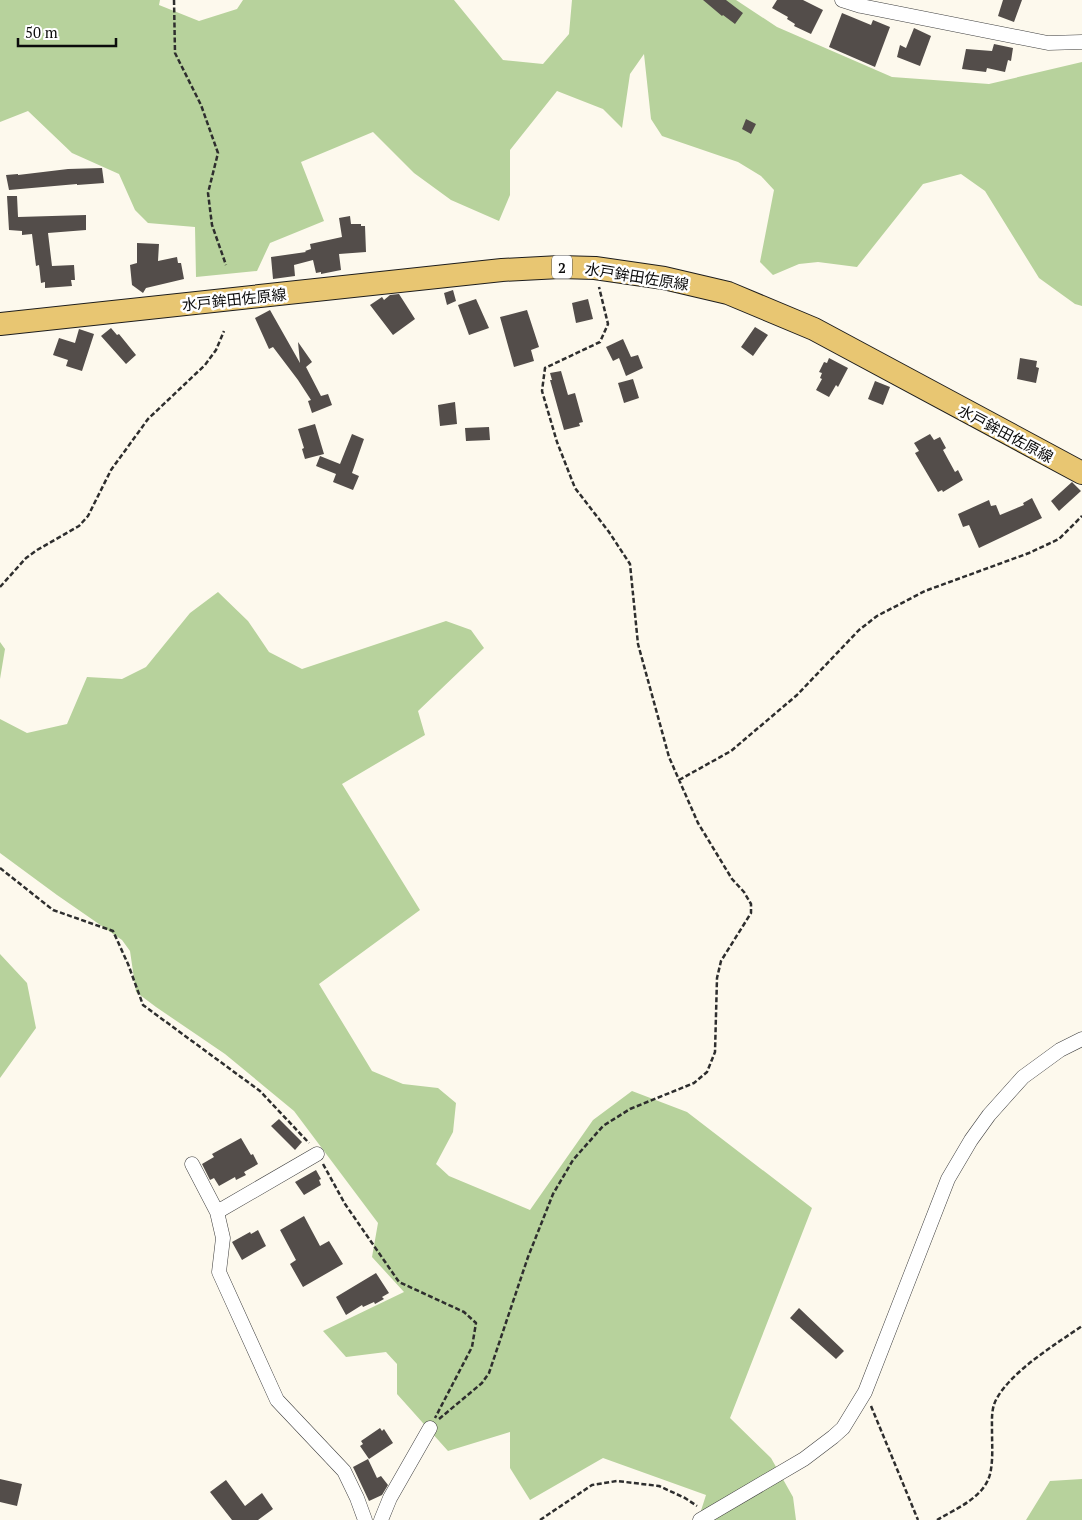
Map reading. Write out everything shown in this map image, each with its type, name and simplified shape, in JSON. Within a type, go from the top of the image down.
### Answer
[{"type":"main road","name":"水戸鉾田佐原線","points":[[0,324],[502,270],[560,267],[595,268],[664,278],[728,293],[757,304],[814,329],[1082,473]]},
{"type":"street","points":[[842,0],[861,6],[1048,42],[1082,42]]},
{"type":"street","points":[[705,1517],[804,1459],[843,1428],[865,1392],[948,1180],[962,1155],[989,1115],[1023,1077],[1060,1050],[1082,1039]]},
{"type":"street","points":[[217,1212],[317,1154]]},
{"type":"street","points":[[192,1164],[217,1212],[223,1238],[219,1272],[277,1400],[344,1471],[365,1520]]},
{"type":"street","points":[[381,1520],[390,1498],[430,1428]]},
{"type":"path","points":[[174,0],[175,53],[201,105],[218,153],[208,192],[212,225],[226,265]]},
{"type":"path","points":[[430,1428],[482,1383],[489,1373],[528,1257],[550,1203],[573,1160],[603,1126],[630,1109],[694,1084],[707,1072],[715,1052],[717,978],[721,961],[750,913],[751,904],[744,892],[732,879],[698,823],[669,757],[638,644],[630,564],[609,532],[575,488],[557,442],[542,391],[545,368],[600,342],[608,324],[595,268]]},
{"type":"path","points":[[0,587],[26,558],[36,550],[79,526],[88,516],[111,470],[148,419],[205,365],[216,350],[224,331]]},
{"type":"path","points":[[679,780],[731,751],[797,695],[858,630],[877,616],[925,591],[1029,553],[1059,539],[1082,516]]},
{"type":"path","points":[[0,868],[52,910],[113,931],[128,964],[143,1005],[260,1091],[314,1149],[345,1204],[399,1282],[464,1312],[476,1323],[472,1347],[430,1428]]},
{"type":"path","points":[[937,1520],[972,1500],[986,1482],[991,1471],[992,1409],[1008,1383],[1035,1359],[1082,1326]]},
{"type":"path","points":[[865,1392],[918,1520]]},
{"type":"path","points":[[540,1520],[592,1485],[617,1481],[659,1486],[685,1498],[705,1517]]},
{"type":"green space","points":[[0,0],[160,0],[159,5],[199,21],[237,9],[243,0],[454,0],[503,60],[543,64],[569,34],[572,0],[736,0],[777,27],[892,77],[989,84],[1082,62],[1082,306],[1075,304],[1039,278],[985,191],[961,174],[923,184],[857,267],[818,262],[799,264],[773,275],[760,262],[774,190],[761,176],[738,162],[662,136],[651,119],[644,54],[630,74],[622,128],[603,109],[557,91],[510,150],[510,195],[499,221],[451,200],[414,173],[373,132],[301,162],[324,221],[270,243],[257,271],[196,277],[195,227],[148,223],[135,210],[119,174],[72,153],[28,111],[0,122]]},
{"type":"green space","points":[[218,592],[248,621],[269,652],[302,669],[446,621],[471,630],[484,648],[418,711],[425,735],[342,784],[420,910],[319,984],[372,1071],[403,1084],[438,1088],[456,1103],[453,1132],[436,1164],[449,1176],[530,1210],[593,1120],[632,1091],[687,1112],[812,1208],[730,1418],[771,1458],[793,1497],[796,1520],[698,1520],[706,1495],[603,1458],[530,1500],[510,1468],[510,1432],[448,1451],[397,1394],[397,1364],[386,1352],[346,1357],[323,1331],[404,1292],[372,1257],[378,1223],[294,1111],[225,1054],[136,992],[130,951],[122,940],[0,853],[0,719],[27,733],[67,724],[87,677],[122,679],[146,667],[190,613]]},
{"type":"green space","points":[[0,642],[5,649],[0,679]]},
{"type":"green space","points":[[0,954],[27,983],[36,1028],[0,1078]]},
{"type":"green space","points":[[1082,1479],[1082,1520],[1026,1520],[1050,1481]]},
{"type":"building","points":[[703,0],[726,0],[743,13],[735,24]]},
{"type":"building","points":[[777,0],[803,0],[823,10],[811,34],[794,26],[795,24],[787,19],[788,17],[772,8]]},
{"type":"building","points":[[1003,0],[1022,0],[1014,22],[998,16]]},
{"type":"building","points":[[842,13],[871,25],[873,20],[890,27],[875,67],[829,47]]},
{"type":"building","points":[[914,28],[931,36],[920,66],[897,57],[900,45],[906,48]]},
{"type":"building","points":[[994,44],[1013,48],[1011,61],[1008,60],[1005,72],[987,68],[986,72],[962,69],[966,49],[992,51]]},
{"type":"building","points":[[746,119],[756,124],[751,134],[742,129]]},
{"type":"building","points":[[102,168],[104,183],[9,190],[6,175],[68,169]]},
{"type":"building","points":[[7,196],[17,196],[18,217],[86,215],[86,230],[48,233],[52,266],[74,265],[75,280],[71,280],[72,286],[45,288],[45,282],[41,283],[39,265],[36,266],[32,234],[22,235],[22,231],[9,230]]},
{"type":"building","points":[[350,216],[351,224],[365,226],[366,252],[339,254],[341,270],[321,274],[321,272],[316,273],[313,260],[294,265],[295,276],[273,279],[271,257],[306,252],[311,249],[310,244],[342,237],[339,218]]},
{"type":"building","points":[[137,243],[159,244],[158,261],[177,257],[178,263],[181,263],[184,279],[146,288],[143,293],[132,285],[130,265],[137,263]]},
{"type":"building","points":[[453,290],[456,301],[447,305],[444,293]]},
{"type":"building","points":[[399,294],[415,319],[393,335],[370,305],[382,297],[384,300],[390,295]]},
{"type":"building","points":[[476,299],[489,328],[469,335],[458,305]]},
{"type":"building","points":[[588,299],[593,319],[576,323],[572,303]]},
{"type":"building","points":[[270,310],[300,363],[298,342],[312,362],[306,367],[321,396],[328,394],[332,405],[312,413],[308,401],[311,400],[298,380],[273,347],[269,349],[255,318]]},
{"type":"building","points":[[527,310],[539,347],[531,350],[534,361],[514,367],[500,317]]},
{"type":"building","points":[[755,327],[768,335],[753,356],[741,347]]},
{"type":"building","points":[[111,328],[117,335],[119,334],[136,355],[126,364],[101,336]]},
{"type":"building","points":[[79,329],[94,334],[82,371],[66,366],[68,360],[53,355],[59,338],[75,343]]},
{"type":"building","points":[[623,339],[631,357],[638,355],[643,368],[626,376],[619,358],[613,361],[606,347]]},
{"type":"building","points":[[829,358],[848,368],[838,387],[836,385],[829,397],[816,390],[822,379],[820,378],[822,373],[819,372],[824,362],[827,363]]},
{"type":"building","points":[[1020,358],[1037,361],[1036,367],[1039,368],[1036,383],[1017,379]]},
{"type":"building","points":[[561,371],[568,395],[575,393],[583,422],[579,423],[580,426],[564,430],[550,380],[552,380],[550,373]]},
{"type":"building","points":[[633,379],[639,398],[624,403],[618,383]]},
{"type":"building","points":[[875,381],[890,387],[883,405],[868,399]]},
{"type":"building","points":[[455,402],[457,424],[440,426],[438,405]]},
{"type":"building","points":[[315,424],[324,454],[305,459],[302,449],[304,448],[298,429]]},
{"type":"building","points":[[489,427],[490,440],[466,441],[465,428]]},
{"type":"building","points":[[352,434],[364,439],[352,473],[359,476],[353,490],[333,482],[336,474],[316,466],[320,456],[340,464]]},
{"type":"building","points":[[930,434],[934,440],[940,437],[946,448],[943,450],[955,472],[958,470],[963,480],[943,492],[942,490],[938,492],[915,453],[919,451],[914,443]]},
{"type":"building","points":[[1072,482],[1081,491],[1059,511],[1051,501]]},
{"type":"building","points":[[1032,498],[1042,518],[979,548],[969,525],[963,527],[958,514],[989,500],[991,506],[996,505],[1000,515],[1024,505],[1023,503]]},
{"type":"building","points":[[279,1119],[302,1142],[295,1150],[271,1126]]},
{"type":"building","points":[[241,1138],[258,1164],[244,1172],[246,1175],[236,1180],[235,1177],[219,1186],[214,1178],[210,1180],[202,1164],[214,1157],[212,1154]]},
{"type":"building","points":[[316,1170],[321,1179],[319,1180],[321,1185],[304,1195],[295,1182]]},
{"type":"building","points":[[304,1216],[320,1246],[329,1241],[343,1264],[303,1287],[290,1264],[296,1260],[280,1230]]},
{"type":"building","points":[[258,1230],[266,1246],[242,1260],[232,1242],[250,1232],[251,1234]]},
{"type":"building","points":[[376,1273],[389,1293],[382,1297],[384,1299],[375,1304],[374,1302],[363,1307],[362,1305],[346,1315],[336,1297]]},
{"type":"building","points":[[799,1308],[844,1351],[836,1359],[790,1318]]},
{"type":"building","points":[[380,1428],[382,1431],[384,1429],[393,1443],[369,1459],[360,1446],[363,1444],[361,1441]]},
{"type":"building","points":[[368,1459],[377,1478],[381,1476],[388,1485],[382,1495],[369,1501],[353,1467]]},
{"type":"building","points":[[0,1479],[22,1484],[17,1506],[0,1502]]},
{"type":"building","points":[[226,1480],[245,1506],[262,1493],[273,1509],[258,1520],[232,1520],[210,1492]]}]
